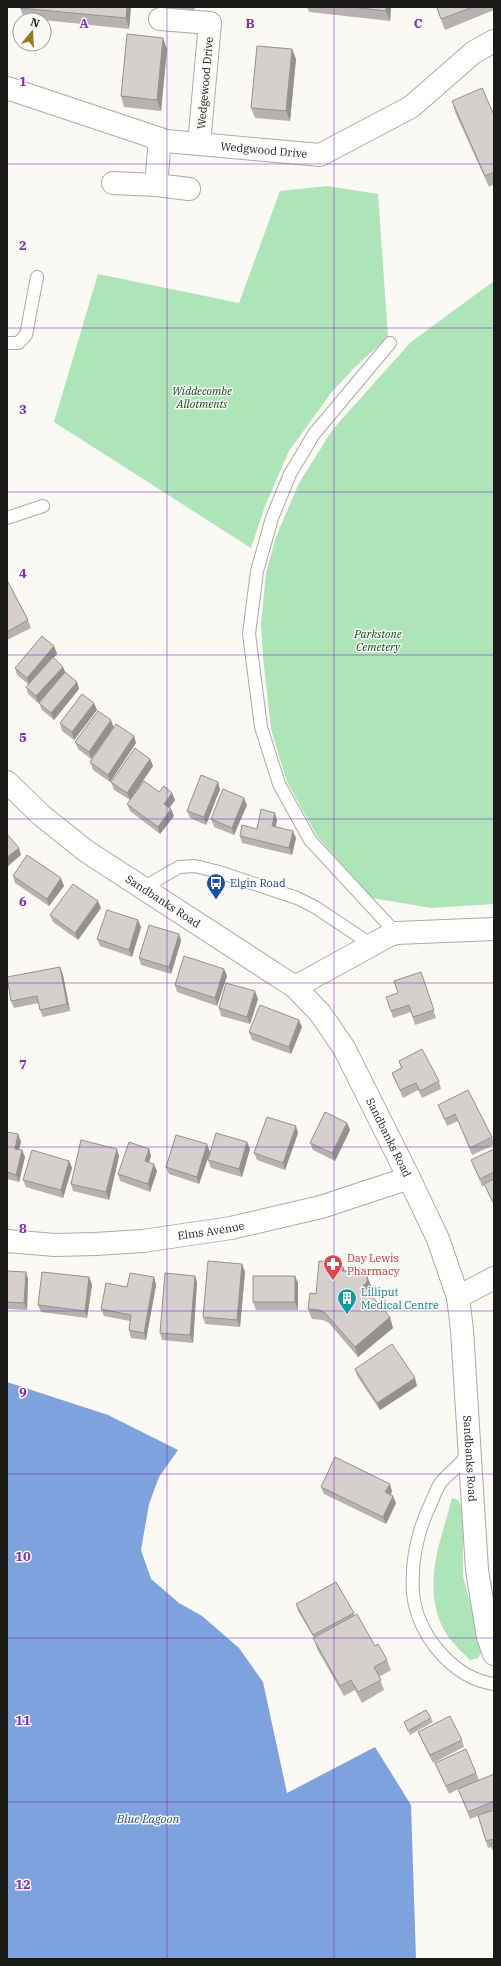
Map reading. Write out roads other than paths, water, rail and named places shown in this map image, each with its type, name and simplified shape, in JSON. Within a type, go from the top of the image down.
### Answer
[{"type":"street","name":"Wedgewood Drive","points":[[160,19],[210,23],[200,144]]},
{"type":"street","name":"Wedgwood Drive","points":[[7,88],[160,139],[320,155],[410,107],[474,52],[494,41]]},
{"type":"street","points":[[156,186],[160,139]]},
{"type":"street","points":[[113,183],[189,189]]},
{"type":"street","name":"Sandbanks Road","points":[[7,782],[41,815],[79,846],[294,987],[320,1013],[344,1048],[438,1239],[458,1297],[462,1330],[477,1570],[488,1637],[494,1654]]},
{"type":"street","points":[[294,987],[388,936],[396,934],[494,929]]},
{"type":"street","name":"Elms Avenue","points":[[7,1242],[55,1245],[143,1241],[231,1228],[321,1207],[409,1178]]},
{"type":"street","points":[[458,1297],[494,1278]]},
{"type":"lane","points":[[7,343],[18,343],[26,335],[37,277]]},
{"type":"lane","points":[[390,343],[314,434],[290,474],[272,518],[257,571],[249,634],[261,727],[279,784],[310,840],[396,934]]},
{"type":"lane","points":[[7,518],[43,506]]},
{"type":"lane","points":[[143,888],[179,867],[195,866],[219,872],[297,898],[315,907],[372,945]]},
{"type":"lane","points":[[469,1448],[463,1463],[442,1481],[421,1525],[413,1572],[413,1593],[422,1622],[431,1640],[445,1659],[461,1671],[494,1684]]},
{"type":"water","name":"Blue Lagoon","points":[[7,1382],[108,1415],[178,1450],[159,1477],[149,1504],[141,1550],[151,1579],[179,1603],[202,1616],[239,1648],[263,1682],[287,1793],[375,1747],[411,1805],[416,1959],[7,1959]]},
{"type":"place","name":"Elgin Road","points":[[216,900]]},
{"type":"place","name":"Day Lewis Pharmacy","points":[[333,1281]]},
{"type":"place","name":"Lilliput Medical Centre","points":[[347,1315]]},
{"type":"park label","name":"Widdecombe Allotments","points":[[202,397]]},
{"type":"park label","name":"Parkstone Cemetery","points":[[378,640]]}]
